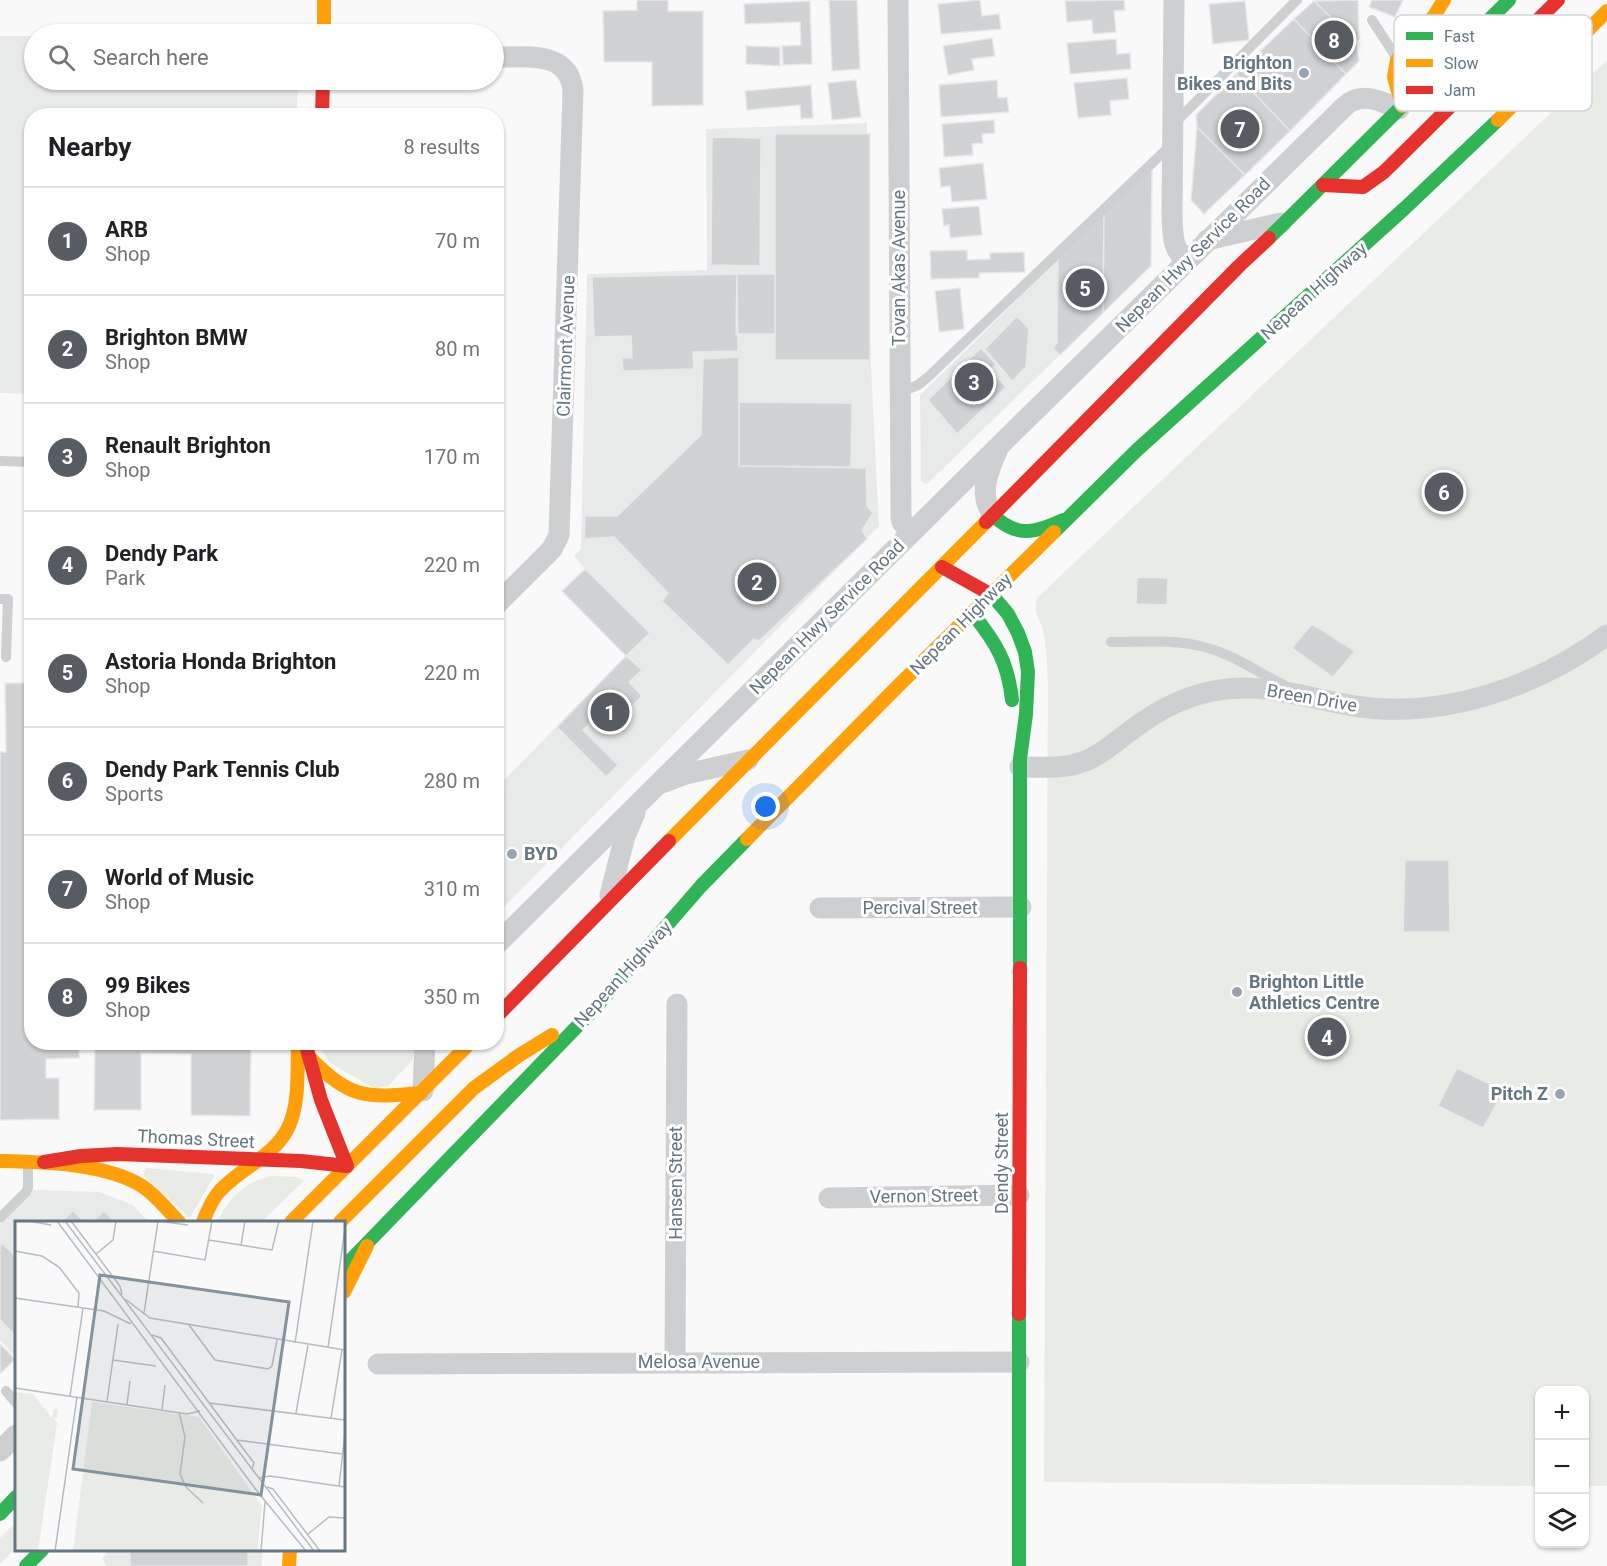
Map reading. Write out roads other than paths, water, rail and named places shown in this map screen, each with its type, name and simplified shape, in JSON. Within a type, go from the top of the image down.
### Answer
[{"type":"main road","points":[[324,0],[324,24]]},
{"type":"main road","name":"Nepean Highway","points":[[1502,15],[1509,0]]},
{"type":"main road","points":[[1526,15],[1558,0]]},
{"type":"main road","points":[[1435,15],[1448,4]]},
{"type":"main road","name":"Nepean Highway","points":[[1592,19],[1607,11]]},
{"type":"main road","points":[[322,108],[323,90]]},
{"type":"main road","name":"Nepean Highway","points":[[504,1009],[1240,265],[1289,220],[1398,111]]},
{"type":"main road","points":[[1323,185],[1363,187],[1451,111]]},
{"type":"main road","name":"Nepean Highway","points":[[345,1267],[590,1012],[701,886],[896,688],[967,605],[992,595],[1137,450],[1405,208],[1471,111]]},
{"type":"main road","points":[[993,515],[1006,527],[1025,531],[1048,528],[1070,516]]},
{"type":"main road","name":"Dendy Street","points":[[942,567],[992,595],[1012,618],[1020,632],[1025,651],[1028,701],[1020,763],[1019,1566]]},
{"type":"main road","name":"Dendy Street","points":[[942,567],[997,645],[1007,666],[1020,763]]},
{"type":"main road","points":[[844,667],[863,669]]},
{"type":"main road","points":[[883,677],[896,688]]},
{"type":"main road","points":[[292,1221],[347,1167],[432,1101],[474,1088],[528,1049],[590,1012]]},
{"type":"main road","points":[[203,1221],[211,1204],[221,1190],[275,1146],[289,1125],[293,1111],[297,1050]]},
{"type":"main road","points":[[307,1050],[321,1100],[360,1203],[370,1241],[345,1291]]},
{"type":"main road","points":[[308,1050],[333,1082],[356,1094],[432,1101]]},
{"type":"main road","points":[[341,1221],[360,1203],[466,1050]]},
{"type":"main road","name":"Thomas Street","points":[[0,1161],[44,1162],[81,1156],[117,1154],[315,1162],[347,1167]]},
{"type":"main road","name":"Thomas Street","points":[[44,1162],[116,1175],[130,1180],[148,1191],[178,1221]]},
{"type":"main road","points":[[0,1514],[15,1498]]},
{"type":"main road","points":[[26,1566],[41,1551]]},
{"type":"street","name":"Tovan Akas Avenue","points":[[898,0],[901,517],[902,522],[912,533]]},
{"type":"street","points":[[1174,0],[1173,240],[1177,252],[1186,262]]},
{"type":"street","name":"Clairmont Avenue","points":[[504,57],[545,59],[563,66],[572,79],[573,90],[561,526],[552,549],[504,597]]},
{"type":"street","name":"Nepean Hwy Service Road","points":[[504,937],[1349,102],[1370,98],[1394,106]]},
{"type":"street","points":[[1206,241],[1289,220]]},
{"type":"street","name":"Nepean Hwy Service Road","points":[[993,515],[986,504],[985,484],[999,446]]},
{"type":"street","name":"Breen Drive","points":[[1020,763],[1059,767],[1079,763],[1092,758],[1159,711],[1198,695],[1221,690],[1268,688],[1370,708],[1423,707],[1455,703],[1482,697],[1531,679],[1593,646],[1607,635]]},
{"type":"street","name":"Nepean Hwy Service Road","points":[[608,904],[625,836],[647,795],[666,781],[686,774],[752,759]]},
{"type":"street","name":"Percival Street","points":[[820,908],[1020,907]]},
{"type":"street","name":"Hansen Street","points":[[675,1362],[676,1004]]},
{"type":"street","points":[[425,1050],[432,1101]]},
{"type":"street","name":"Vernon Street","points":[[829,1198],[1019,1195]]},
{"type":"street","name":"Melosa Avenue","points":[[378,1364],[1019,1362]]},
{"type":"street","points":[[0,1451],[15,1436]]},
{"type":"lane","points":[[900,392],[918,385],[927,378],[1172,135],[1297,0]]},
{"type":"lane","points":[[1372,20],[1394,55]]},
{"type":"lane","points":[[0,461],[24,462]]},
{"type":"lane","points":[[0,599],[8,599],[6,657]]},
{"type":"lane","points":[[1111,642],[1204,646],[1233,657],[1306,695]]},
{"type":"lane","points":[[0,1218],[26,1192],[28,1162]]},
{"type":"lane","points":[[6,1391],[15,1402]]},
{"type":"place","name":"99 Bikes","points":[[1334,40]]},
{"type":"place","name":"Brighton Bikes and Bits","points":[[1304,73]]},
{"type":"place","name":"World of Music","points":[[1240,129]]},
{"type":"place","name":"Astoria Honda Brighton","points":[[1085,288]]},
{"type":"place","name":"Renault Brighton","points":[[974,382]]},
{"type":"place","name":"Dendy Park Tennis Club","points":[[1444,492]]},
{"type":"place","name":"Brighton BMW","points":[[757,582]]},
{"type":"place","name":"ARB","points":[[610,712]]},
{"type":"place","name":"BYD","points":[[512,854]]},
{"type":"place","name":"Brighton Little Athletics Centre","points":[[1237,992]]},
{"type":"place","name":"Dendy Park","points":[[1327,1037]]},
{"type":"place","name":"Pitch Z","points":[[1560,1094]]}]
